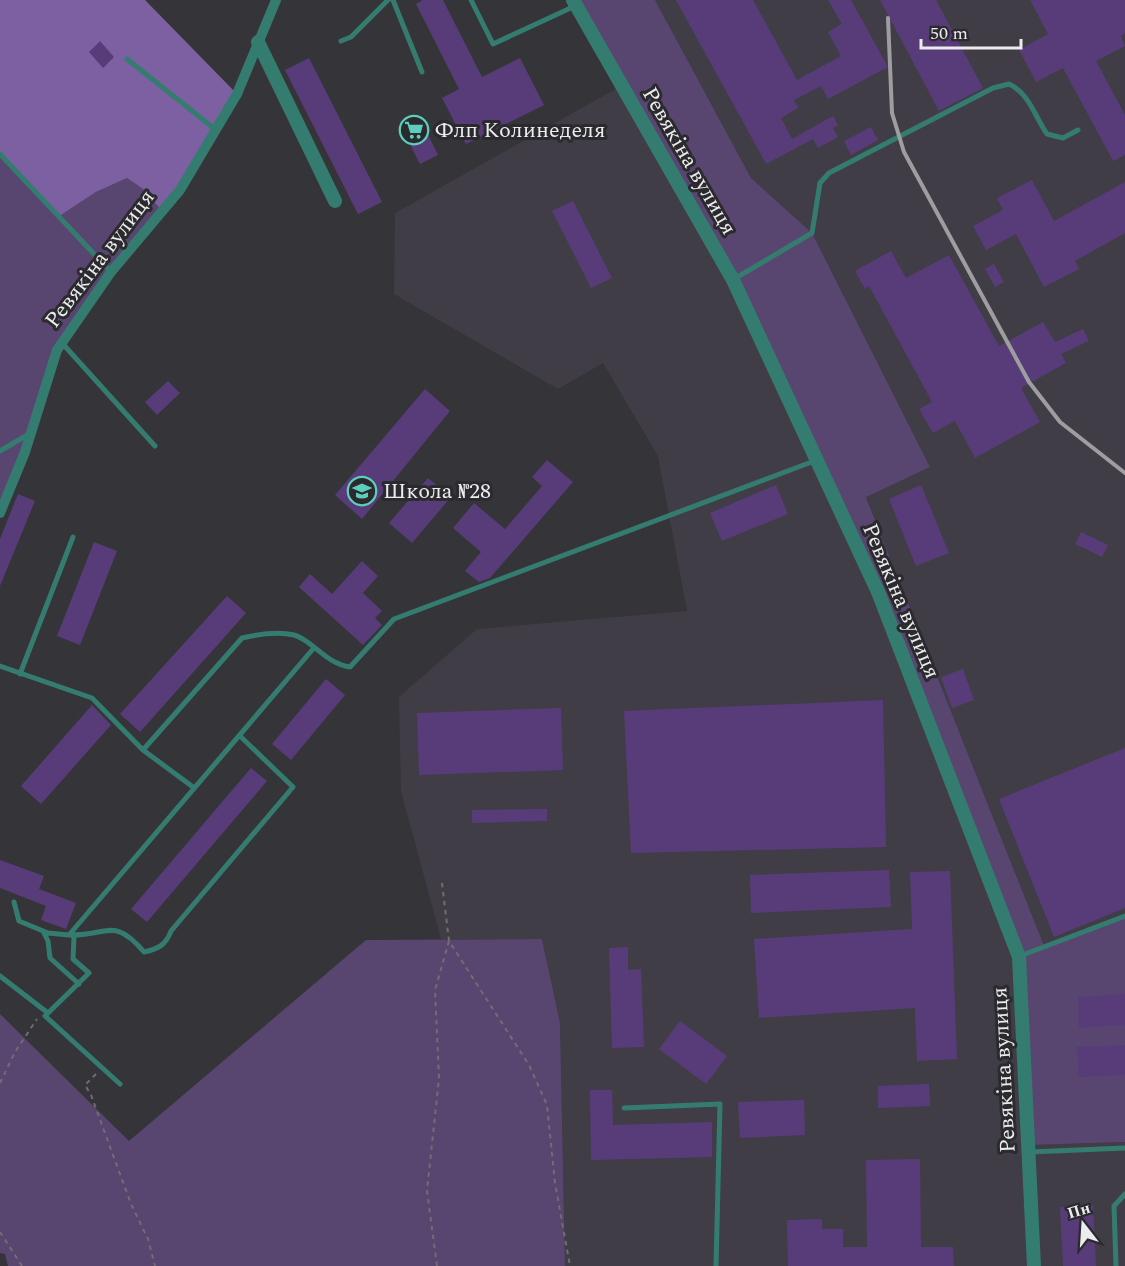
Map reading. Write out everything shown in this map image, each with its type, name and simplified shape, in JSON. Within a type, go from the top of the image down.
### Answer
[{"type":"street","name":"Ревякіна вулиця","points":[[0,513],[31,433],[57,350],[111,272],[180,190],[237,94],[276,0]]},
{"type":"street","name":"Ревякіна вулиця","points":[[575,3],[733,280],[817,460],[878,592],[1018,957],[1030,1152],[1034,1266]]},
{"type":"street","points":[[258,42],[335,201]]},
{"type":"lane","points":[[341,41],[351,37],[388,0]]},
{"type":"lane","points":[[393,0],[422,72]]},
{"type":"lane","points":[[471,0],[493,44],[575,3]]},
{"type":"lane","points":[[127,59],[216,130]]},
{"type":"lane","points":[[733,280],[812,233],[820,183],[829,174],[993,88],[1009,84],[1016,87],[1025,97],[1047,134],[1063,138],[1078,130]]},
{"type":"lane","points":[[0,154],[111,272]]},
{"type":"lane","points":[[62,343],[155,446]]},
{"type":"lane","points":[[0,451],[31,433]]},
{"type":"lane","points":[[143,750],[242,638],[262,633],[295,635],[340,666],[350,667],[394,619],[817,460]]},
{"type":"lane","points":[[20,674],[73,537]]},
{"type":"lane","points":[[120,1084],[45,1016],[46,1011],[89,974],[73,959],[72,935],[193,787],[240,736],[313,649]]},
{"type":"lane","points":[[0,666],[92,698],[143,750],[193,787]]},
{"type":"lane","points":[[14,902],[19,921],[43,931],[72,935],[114,928],[132,937],[144,952],[158,950],[168,939],[171,931],[293,787],[240,736]]},
{"type":"lane","points":[[1018,957],[1125,916]]},
{"type":"lane","points":[[43,931],[48,941],[50,957],[79,984]]},
{"type":"lane","points":[[0,976],[46,1011]]},
{"type":"lane","points":[[624,1108],[720,1104],[716,1266]]},
{"type":"lane","points":[[1030,1152],[1125,1148]]},
{"type":"lane","points":[[1116,1266],[1114,1206],[1125,1194]]},
{"type":"path","points":[[437,1266],[427,1191],[439,1078],[435,990],[449,941],[442,883]]},
{"type":"path","points":[[449,941],[529,1065],[547,1104],[555,1183],[570,1266]]},
{"type":"path","points":[[0,1083],[15,1052],[46,1011]]},
{"type":"path","points":[[103,1068],[85,1085],[91,1095],[131,1203],[148,1239],[155,1266]]},
{"type":"path","points":[[0,1232],[22,1266]]},
{"type":"shaded area","points":[[0,0],[145,0],[237,94],[162,211],[143,189],[127,178],[96,192],[58,217],[0,154]]},
{"type":"shaded area","points":[[573,0],[655,0],[751,178],[812,233],[930,467],[866,497],[1044,946],[1125,916],[1125,1142],[1030,1145],[1019,957],[878,592],[733,280]]},
{"type":"shaded area","points":[[655,0],[1125,0],[1125,916],[1044,947],[866,496],[930,467],[812,233],[751,178]]},
{"type":"shaded area","points":[[621,86],[733,280],[878,592],[1019,957],[1030,1145],[1125,1142],[1125,1266],[565,1266],[560,1023],[542,939],[441,939],[401,791],[399,697],[477,629],[687,611],[658,456],[603,363],[558,389],[394,294],[395,213]]},
{"type":"shaded area","points":[[0,154],[58,217],[96,192],[127,178],[143,189],[162,211],[57,350],[0,512]]},
{"type":"shaded area","points":[[542,939],[560,1023],[565,1266],[8,1266],[5,1254],[0,1253],[0,1014],[129,1141],[366,940]]},
{"type":"building","points":[[423,0],[443,0],[482,77],[520,58],[544,105],[466,144],[442,98],[459,89],[416,4]]},
{"type":"building","points":[[676,0],[753,0],[797,80],[841,56],[828,32],[842,24],[828,0],[851,0],[888,67],[828,99],[821,86],[794,100],[798,108],[781,118],[792,139],[833,116],[838,125],[833,128],[838,137],[818,148],[813,139],[766,164]]},
{"type":"building","points":[[880,0],[936,0],[983,88],[939,111]]},
{"type":"building","points":[[1030,0],[1125,0],[1125,33],[1121,36],[1125,46],[1096,61],[1125,115],[1125,155],[1113,161],[1063,68],[1036,82],[1019,50],[1048,34]]},
{"type":"building","points":[[100,41],[114,57],[103,68],[89,52]]},
{"type":"building","points":[[309,58],[382,202],[358,214],[285,70]]},
{"type":"building","points":[[421,120],[438,155],[420,164],[402,129]]},
{"type":"building","points":[[871,127],[878,140],[851,155],[844,141]]},
{"type":"building","points":[[1032,180],[1054,221],[1125,182],[1125,233],[1075,261],[1079,269],[1044,287],[1016,234],[986,250],[973,226],[1003,210],[997,198]]},
{"type":"building","points":[[573,201],[612,278],[591,288],[552,211]]},
{"type":"building","points":[[891,251],[906,278],[949,255],[999,346],[1043,322],[1055,342],[1083,329],[1089,341],[1061,354],[1066,363],[1021,388],[1040,422],[975,458],[955,421],[933,433],[919,409],[932,402],[869,286],[865,289],[855,271]]},
{"type":"building","points":[[994,264],[1004,282],[995,287],[985,269]]},
{"type":"building","points":[[168,381],[180,393],[157,415],[145,402]]},
{"type":"building","points":[[425,389],[450,411],[362,519],[335,495]]},
{"type":"building","points":[[547,460],[573,482],[490,578],[479,582],[465,571],[481,552],[453,528],[474,503],[505,529],[542,486],[532,477]]},
{"type":"building","points":[[428,478],[451,497],[412,543],[389,523]]},
{"type":"building","points":[[776,485],[788,514],[722,541],[710,513]]},
{"type":"building","points":[[921,485],[949,553],[916,566],[889,499]]},
{"type":"building","points":[[18,494],[35,501],[0,586],[0,539]]},
{"type":"building","points":[[1081,532],[1108,545],[1102,557],[1075,544]]},
{"type":"building","points":[[94,542],[117,551],[80,645],[57,636]]},
{"type":"building","points":[[362,561],[378,576],[363,593],[382,611],[375,618],[382,625],[363,645],[299,587],[310,574],[332,594]]},
{"type":"building","points":[[227,596],[246,613],[140,732],[120,714]]},
{"type":"building","points":[[963,669],[974,700],[952,708],[941,677]]},
{"type":"building","points":[[326,679],[345,695],[291,760],[272,744]]},
{"type":"building","points":[[883,700],[886,847],[631,853],[624,711]]},
{"type":"building","points":[[92,705],[111,725],[41,804],[21,786]]},
{"type":"building","points":[[561,708],[563,770],[419,775],[417,713]]},
{"type":"building","points":[[1125,748],[1125,908],[1054,937],[999,799]]},
{"type":"building","points":[[251,768],[267,781],[147,922],[131,909]]},
{"type":"building","points":[[547,809],[547,821],[472,823],[472,810]]},
{"type":"building","points":[[0,860],[44,876],[39,889],[76,903],[66,929],[41,920],[46,906],[0,888]]},
{"type":"building","points":[[889,870],[891,907],[751,913],[750,875]]},
{"type":"building","points":[[950,871],[957,1059],[917,1061],[915,1008],[759,1018],[754,939],[912,929],[910,872]]},
{"type":"building","points":[[628,947],[628,970],[641,969],[644,1047],[612,1048],[609,948]]},
{"type":"building","points":[[1125,994],[1125,1025],[1079,1028],[1078,997]]},
{"type":"building","points":[[680,1021],[727,1056],[706,1084],[659,1049]]},
{"type":"building","points":[[1125,1045],[1125,1075],[1079,1077],[1077,1047]]},
{"type":"building","points":[[929,1084],[930,1106],[878,1108],[878,1086]]},
{"type":"building","points":[[590,1090],[612,1090],[613,1125],[712,1122],[712,1157],[591,1160]]},
{"type":"building","points":[[804,1100],[805,1135],[740,1138],[738,1102]]},
{"type":"building","points":[[920,1159],[921,1247],[953,1247],[954,1266],[788,1266],[787,1220],[822,1219],[822,1229],[843,1229],[843,1247],[867,1247],[866,1160]]},
{"type":"building","points":[[1093,1205],[1096,1266],[1063,1266],[1060,1207]]},
{"type":"railway","points":[[888,18],[892,113],[904,152],[1029,382],[1060,422],[1125,473]]},
{"type":"place","name":"Флп Колинеделя","points":[[414,130]]},
{"type":"place","name":"Школа №28","points":[[362,491]]}]
